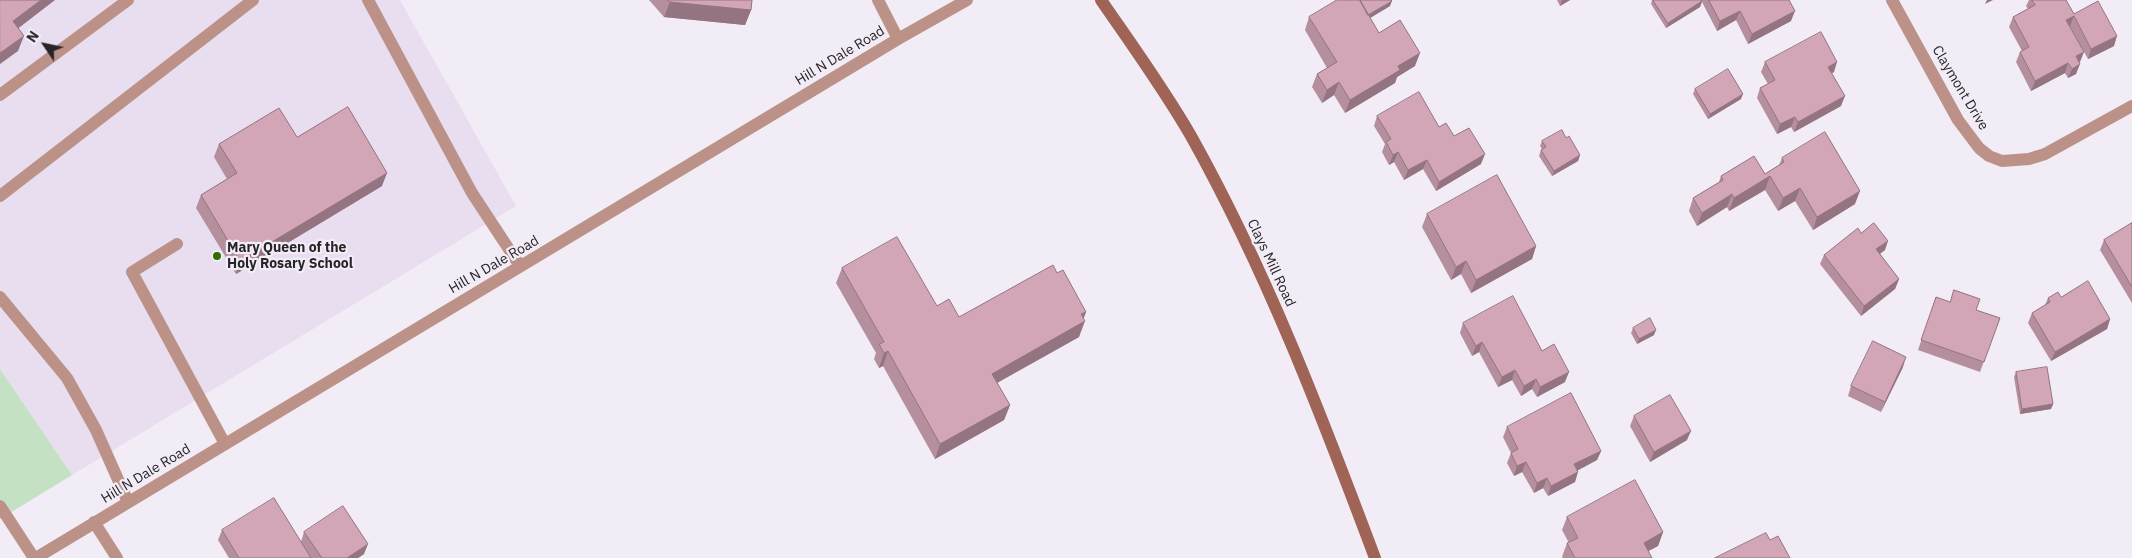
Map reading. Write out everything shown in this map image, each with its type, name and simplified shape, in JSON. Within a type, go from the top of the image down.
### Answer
[{"type":"main road","name":"Clays Mill Road","points":[[1102,0],[1190,134],[1234,218],[1286,330],[1375,558]]},
{"type":"street","points":[[0,95],[128,0]]},
{"type":"street","points":[[0,196],[253,0]]},
{"type":"street","points":[[368,0],[472,193],[520,266]]},
{"type":"street","points":[[878,0],[898,39]]},
{"type":"street","name":"Hill N Dale Road","points":[[35,558],[520,266],[542,255],[898,39],[967,0]]},
{"type":"street","name":"Claymont Drive","points":[[1892,0],[1958,120],[1979,148],[1989,156],[2002,161],[2037,157],[2132,106]]},
{"type":"street","points":[[177,244],[132,272],[225,444]]},
{"type":"street","points":[[0,297],[67,378],[96,430],[128,502]]},
{"type":"street","points":[[0,506],[35,558]]},
{"type":"street","points":[[94,522],[116,558]]},
{"type":"shaded area","name":"Mary Queen of the Holy Rosary School","points":[[0,0],[400,0],[516,206],[72,475],[0,369]]},
{"type":"green space","points":[[0,369],[72,475],[0,519]]},
{"type":"building","points":[[0,0],[41,0],[13,21],[24,36],[0,53]]},
{"type":"building","points":[[668,0],[752,0],[751,10],[670,2]]},
{"type":"building","points":[[1337,0],[1360,0],[1379,33],[1400,20],[1420,53],[1398,66],[1400,70],[1350,100],[1339,82],[1327,90],[1317,74],[1337,62],[1309,17]]},
{"type":"building","points":[[1360,0],[1391,0],[1392,1],[1368,15]]},
{"type":"building","points":[[1653,0],[1701,0],[1702,1],[1668,23]]},
{"type":"building","points":[[1709,0],[1789,0],[1795,11],[1752,34],[1740,11],[1720,21]]},
{"type":"building","points":[[2032,0],[2066,0],[2074,14],[2098,1],[2117,36],[2091,49],[2074,16],[2066,20],[2084,52],[2076,56],[2080,64],[2072,69],[2068,63],[2035,81],[2020,52],[2029,47],[2013,17],[2035,5]]},
{"type":"building","points":[[1821,32],[1837,62],[1828,67],[1845,96],[1798,122],[1795,117],[1780,124],[1760,88],[1775,80],[1765,62]]},
{"type":"building","points":[[1728,69],[1743,94],[1710,114],[1695,89]]},
{"type":"building","points":[[1419,92],[1439,127],[1446,123],[1454,136],[1469,128],[1485,154],[1439,182],[1427,160],[1408,170],[1398,152],[1393,155],[1386,142],[1391,139],[1377,116]]},
{"type":"building","points":[[348,107],[387,173],[240,261],[201,195],[237,173],[219,144],[279,108],[297,137]]},
{"type":"building","points":[[1562,130],[1566,138],[1569,136],[1580,155],[1554,171],[1541,150],[1546,147],[1542,141]]},
{"type":"building","points":[[1825,132],[1860,191],[1817,217],[1800,188],[1783,198],[1770,176],[1734,198],[1732,194],[1702,213],[1693,198],[1723,180],[1721,176],[1754,156],[1765,174],[1784,162],[1782,158]]},
{"type":"building","points":[[1497,175],[1536,246],[1476,280],[1466,261],[1456,267],[1427,214]]},
{"type":"building","points":[[1874,223],[1888,241],[1876,249],[1899,279],[1864,306],[1824,255],[1858,228],[1861,233]]},
{"type":"building","points":[[2132,223],[2132,287],[2104,240]]},
{"type":"building","points":[[897,237],[937,306],[949,299],[959,317],[1053,265],[1057,273],[1063,270],[1086,312],[1081,314],[1085,321],[992,374],[1010,405],[940,444],[888,351],[884,353],[879,344],[884,342],[842,268]]},
{"type":"building","points":[[2088,281],[2110,319],[2055,352],[2032,313],[2050,302],[2048,298],[2058,292],[2061,297]]},
{"type":"building","points":[[1954,290],[1980,299],[1976,310],[2000,318],[1984,362],[1921,340],[1936,297],[1950,302]]},
{"type":"building","points":[[1513,296],[1542,351],[1554,344],[1569,372],[1540,387],[1536,379],[1524,386],[1515,370],[1502,377],[1482,342],[1476,346],[1463,323]]},
{"type":"building","points":[[1650,318],[1656,330],[1639,339],[1633,328]]},
{"type":"building","points":[[1873,341],[1906,357],[1885,402],[1851,386]]},
{"type":"building","points":[[2047,367],[2053,404],[2022,409],[2016,372]]},
{"type":"building","points":[[1571,393],[1601,451],[1574,464],[1578,472],[1551,486],[1547,478],[1537,483],[1526,462],[1517,466],[1511,453],[1518,449],[1507,427]]},
{"type":"building","points":[[1670,395],[1691,431],[1654,452],[1634,416]]},
{"type":"building","points":[[1635,480],[1663,532],[1644,543],[1652,558],[1575,558],[1567,543],[1578,538],[1567,517]]},
{"type":"building","points":[[274,498],[311,558],[239,558],[222,530]]},
{"type":"building","points":[[343,506],[368,544],[347,558],[322,558],[304,532]]},
{"type":"building","points":[[1766,533],[1770,540],[1778,536],[1790,558],[1715,558]]},
{"type":"place","name":"Mary Queen of the Holy Rosary School","points":[[217,256]]}]
